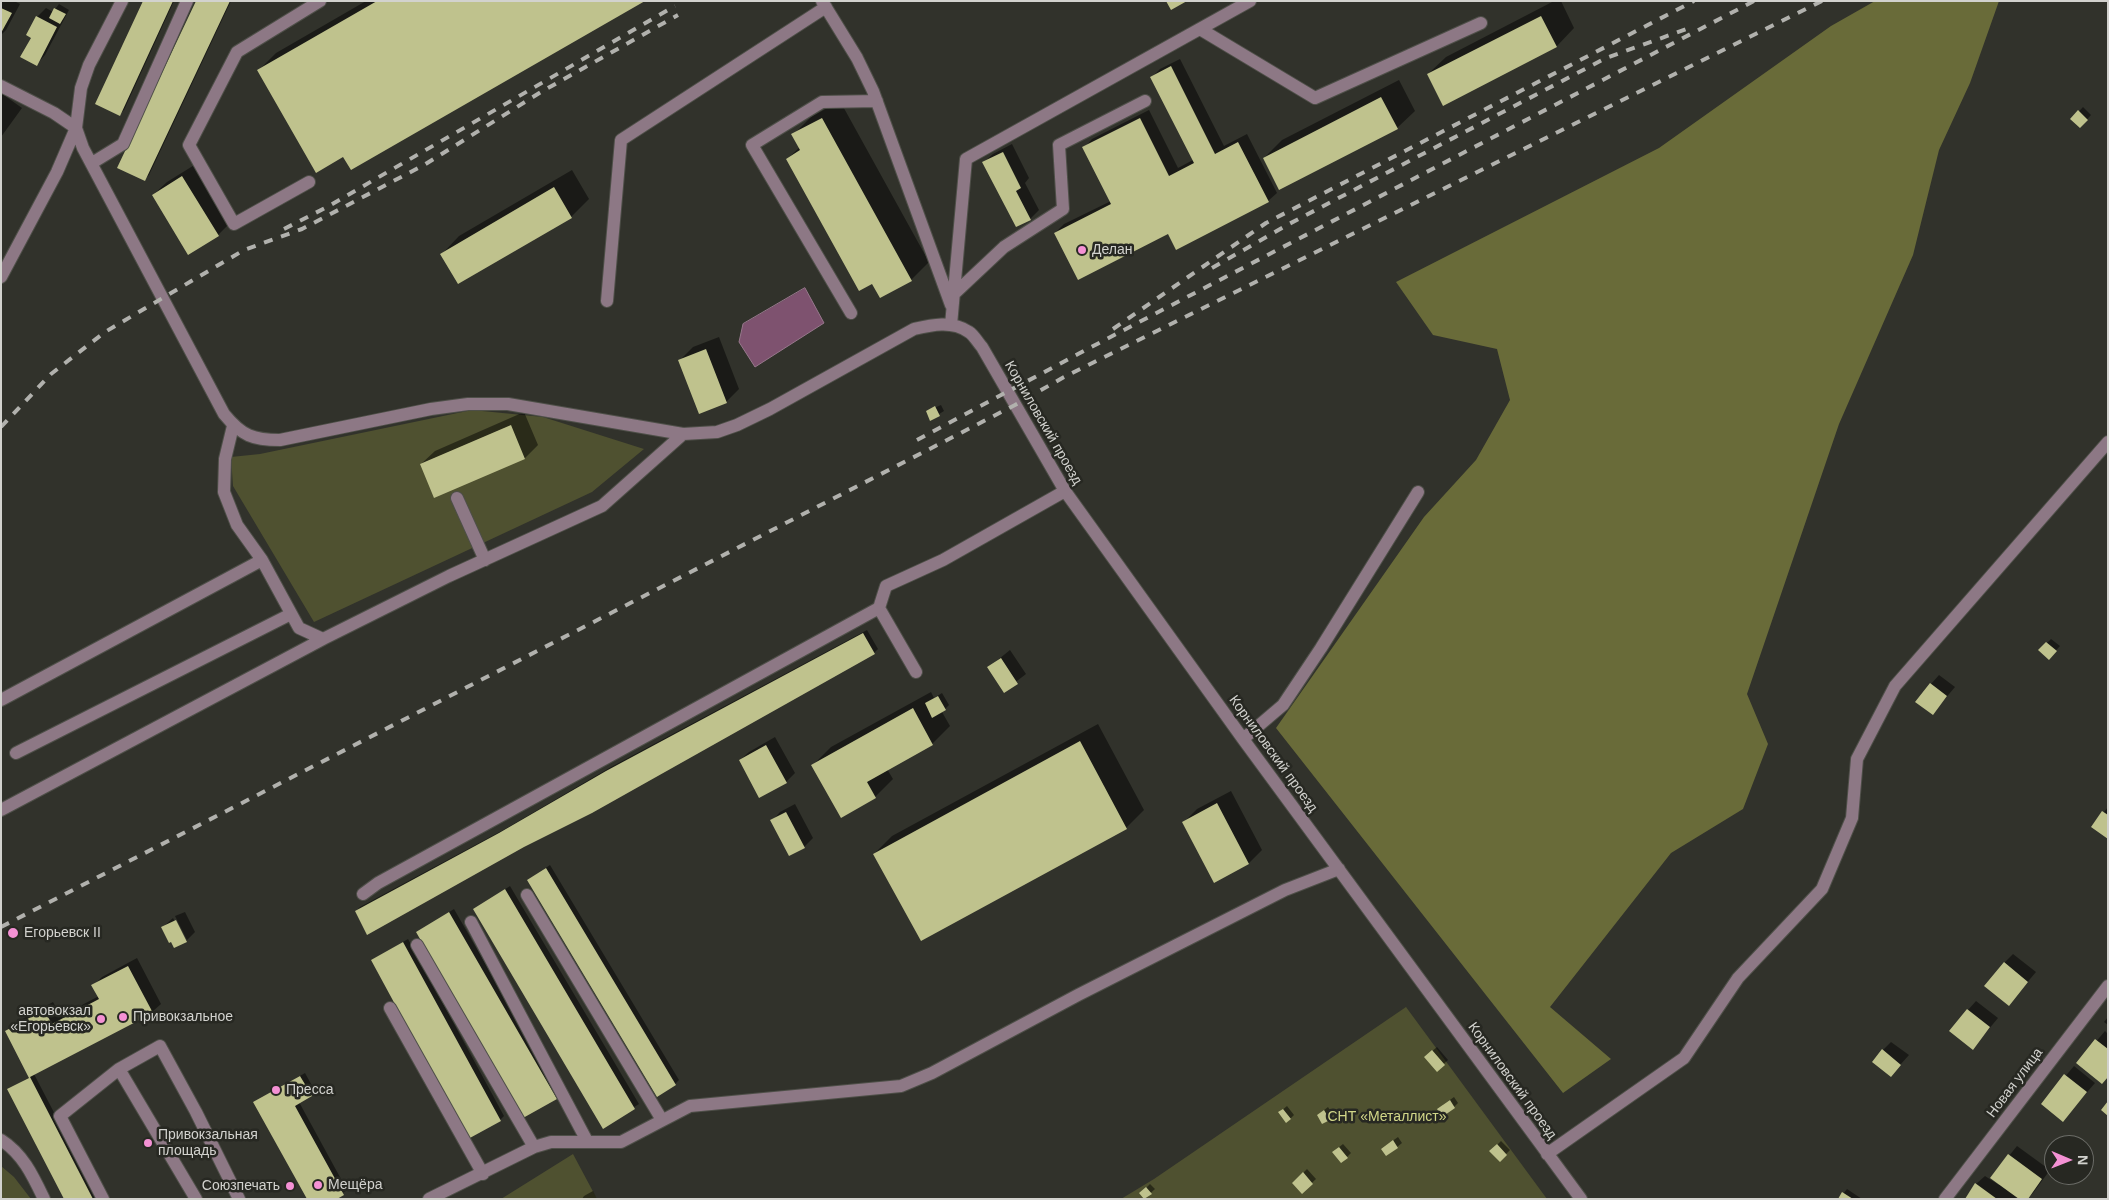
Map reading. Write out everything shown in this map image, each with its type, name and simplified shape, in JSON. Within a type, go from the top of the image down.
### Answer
[{"type":"street","points":[[1,277],[57,172],[76,128],[81,88],[89,65],[122,1]]},
{"type":"street","points":[[92,164],[123,144],[187,1]]},
{"type":"street","points":[[310,182],[234,224],[189,145],[236,52],[320,1]]},
{"type":"street","points":[[1,86],[76,128],[92,164],[215,398],[233,426],[246,436],[262,440],[280,440],[431,409],[468,404],[523,406],[683,434],[717,432],[738,425],[914,329],[935,324],[951,325],[966,159],[1250,1]]},
{"type":"street","points":[[607,302],[620,140],[824,4],[857,58],[877,101],[952,310]]},
{"type":"street","points":[[1200,29],[1315,98],[1481,23]]},
{"type":"street","points":[[851,313],[752,145],[822,102],[877,101]]},
{"type":"street","points":[[954,294],[1004,247],[1063,209],[1059,145],[1145,101]]},
{"type":"street","name":"Корниловский проезд","points":[[951,325],[969,332],[982,347],[1065,491],[1243,739],[1580,1199]]},
{"type":"street","points":[[233,426],[225,460],[224,492],[237,525],[262,560],[299,628],[323,638]]},
{"type":"street","points":[[1,810],[323,638],[602,506],[683,434]]},
{"type":"street","points":[[1547,1154],[1684,1058],[1738,978],[1822,889],[1852,818],[1857,759],[1895,686],[2108,442]]},
{"type":"street","points":[[363,894],[378,883],[879,608],[886,586],[944,560],[1065,491]]},
{"type":"street","points":[[1243,739],[1283,705],[1321,648],[1418,492]]},
{"type":"street","points":[[457,498],[485,560]]},
{"type":"street","points":[[1,700],[262,560]]},
{"type":"street","points":[[879,608],[916,672]]},
{"type":"street","points":[[16,753],[291,614]]},
{"type":"street","points":[[429,1199],[534,1148],[551,1142],[621,1142],[690,1106],[901,1086],[932,1073],[1078,995],[1285,890],[1339,869]]},
{"type":"street","points":[[527,895],[662,1120]]},
{"type":"street","points":[[471,922],[587,1141]]},
{"type":"street","points":[[417,945],[534,1148]]},
{"type":"street","name":"Новая улица","points":[[1946,1199],[2108,986]]},
{"type":"street","points":[[390,1008],[483,1174]]},
{"type":"street","points":[[103,1199],[60,1116],[119,1069],[160,1046],[196,1112],[239,1199]]},
{"type":"street","points":[[119,1069],[196,1199]]},
{"type":"street","points":[[1,1140],[10,1146],[31,1170],[44,1199]]},
{"type":"green space","points":[[1875,1],[1999,1],[1970,83],[1939,150],[1913,255],[1839,424],[1747,694],[1768,744],[1743,809],[1671,853],[1550,1007],[1611,1059],[1563,1093],[1276,728],[1424,517],[1476,460],[1510,400],[1497,349],[1433,335],[1396,282],[1659,148],[1831,26]]},
{"type":"green space","points":[[472,410],[543,417],[644,449],[592,492],[314,622],[233,486],[231,457],[260,454]]},
{"type":"green space","name":"СНТ «Металлист»","points":[[1406,1007],[1547,1199],[1121,1199],[1154,1179]]},
{"type":"green space","points":[[573,1154],[597,1199],[501,1199]]},
{"type":"green space","points":[[1,1166],[14,1177],[31,1199],[1,1199]]},
{"type":"shaded area","points":[[805,288],[824,323],[755,367],[739,342],[743,324]]},
{"type":"building","points":[[143,1],[173,1],[120,116],[95,104]]},
{"type":"building","points":[[196,1],[230,1],[145,181],[117,168]]},
{"type":"building","points":[[377,1],[645,1],[351,170],[343,157],[316,173],[257,70]]},
{"type":"building","points":[[1166,1],[1187,1],[1171,10]]},
{"type":"building","points":[[1,8],[12,13],[1,33]]},
{"type":"building","points":[[54,8],[66,14],[60,24],[49,18]]},
{"type":"building","points":[[36,16],[57,27],[37,66],[20,57],[31,38],[26,35]]},
{"type":"building","points":[[1541,16],[1557,47],[1443,106],[1427,74]]},
{"type":"building","points":[[1171,66],[1215,154],[1238,142],[1269,202],[1176,250],[1168,234],[1078,280],[1054,233],[1111,204],[1082,147],[1140,118],[1169,176],[1194,163],[1150,77]]},
{"type":"building","points":[[1381,97],[1398,129],[1279,190],[1263,158]]},
{"type":"building","points":[[2078,110],[2088,120],[2080,128],[2070,119]]},
{"type":"building","points":[[822,118],[912,281],[880,298],[872,284],[859,291],[786,159],[800,150],[791,134]]},
{"type":"building","points":[[1003,152],[1021,188],[1016,191],[1031,220],[1016,227],[982,162]]},
{"type":"building","points":[[182,176],[219,236],[188,255],[152,195]]},
{"type":"building","points":[[554,187],[572,218],[458,284],[440,254]]},
{"type":"building","points":[[706,349],[727,403],[699,414],[678,360]]},
{"type":"building","points":[[935,406],[940,416],[930,421],[926,411]]},
{"type":"building","points":[[511,425],[525,459],[434,498],[420,464]]},
{"type":"building","points":[[863,633],[875,654],[592,813],[524,847],[367,935],[355,911],[499,833],[606,771]]},
{"type":"building","points":[[2046,642],[2057,651],[2049,660],[2038,650]]},
{"type":"building","points":[[1001,658],[1018,684],[1004,693],[987,667]]},
{"type":"building","points":[[1930,683],[1947,696],[1933,715],[1915,702]]},
{"type":"building","points":[[938,696],[946,710],[932,718],[925,703]]},
{"type":"building","points":[[913,708],[933,745],[867,782],[876,798],[841,818],[811,765]]},
{"type":"building","points":[[1080,741],[1127,829],[921,941],[873,854]]},
{"type":"building","points":[[766,745],[787,783],[759,798],[739,760]]},
{"type":"building","points":[[1217,803],[1249,864],[1214,883],[1182,822]]},
{"type":"building","points":[[2102,811],[2108,815],[2108,839],[2091,827]]},
{"type":"building","points":[[786,812],[805,848],[789,856],[770,820]]},
{"type":"building","points":[[546,868],[676,1085],[657,1097],[527,880]]},
{"type":"building","points":[[505,889],[635,1109],[603,1129],[473,909]]},
{"type":"building","points":[[449,912],[557,1099],[523,1118],[416,932]]},
{"type":"building","points":[[176,920],[187,942],[174,948],[171,942],[169,943],[161,927]]},
{"type":"building","points":[[403,942],[501,1121],[468,1139],[371,960]]},
{"type":"building","points":[[2004,962],[2028,982],[2009,1006],[1984,986]]},
{"type":"building","name":"автовокзал «Егорьевск»","points":[[128,966],[153,1013],[30,1077],[93,1199],[64,1199],[7,1089],[29,1078],[5,1031],[44,1010],[52,1024],[99,999],[91,985]]},
{"type":"building","points":[[1967,1009],[1990,1027],[1973,1050],[1949,1031]]},
{"type":"building","points":[[2095,1039],[2108,1049],[2108,1077],[2102,1084],[2076,1063]]},
{"type":"building","points":[[1882,1049],[1901,1065],[1891,1077],[1872,1062]]},
{"type":"building","points":[[1432,1050],[1445,1065],[1437,1072],[1424,1057]]},
{"type":"building","points":[[2064,1074],[2087,1092],[2063,1122],[2041,1104]]},
{"type":"building","points":[[300,1076],[312,1096],[295,1106],[344,1195],[337,1199],[307,1199],[253,1102]]},
{"type":"building","points":[[1450,1100],[1455,1108],[1442,1117],[1437,1109]]},
{"type":"building","points":[[2108,1101],[2108,1116],[2101,1110]]},
{"type":"building","points":[[1283,1109],[1291,1119],[1286,1123],[1278,1112]]},
{"type":"building","points":[[1324,1110],[1330,1120],[1322,1124],[1317,1115]]},
{"type":"building","points":[[1393,1140],[1398,1148],[1386,1156],[1381,1149]]},
{"type":"building","points":[[1497,1144],[1507,1155],[1500,1162],[1489,1151]]},
{"type":"building","points":[[1339,1147],[1348,1158],[1341,1163],[1332,1152]]},
{"type":"building","points":[[2008,1154],[2042,1179],[2028,1199],[2019,1199],[1990,1178]]},
{"type":"building","points":[[1303,1172],[1313,1184],[1302,1194],[1292,1183]]},
{"type":"building","points":[[1975,1183],[1997,1199],[1965,1199]]},
{"type":"building","points":[[1146,1187],[1152,1194],[1144,1199],[1139,1193]]},
{"type":"building","points":[[1842,1192],[1853,1199],[1838,1199]]},
{"type":"railway","points":[[1113,329],[1266,223],[1694,1]]},
{"type":"railway","points":[[917,440],[1754,1]]},
{"type":"railway","points":[[1,927],[1015,405],[1064,377],[1822,1]]},
{"type":"railway","points":[[284,229],[327,207],[675,6]]},
{"type":"railway","points":[[1,427],[51,374],[105,332],[244,250],[302,229],[424,165],[541,92],[678,15]]},
{"type":"railway","points":[[1212,268],[1289,224],[1606,58],[1692,27]]},
{"type":"place","name":"Делан","points":[[1082,250]]},
{"type":"place","name":"Егорьевск II","points":[[13,933]]},
{"type":"place","name":"Привокзальное","points":[[123,1017]]},
{"type":"place","name":"автовокзал «Егорьевск»","points":[[101,1019]]},
{"type":"place","name":"Пресса","points":[[276,1090]]},
{"type":"place","name":"Привокзальная площадь","points":[[148,1143]]},
{"type":"place","name":"Мещёра","points":[[318,1185]]},
{"type":"place","name":"Союзпечать","points":[[290,1186]]}]
